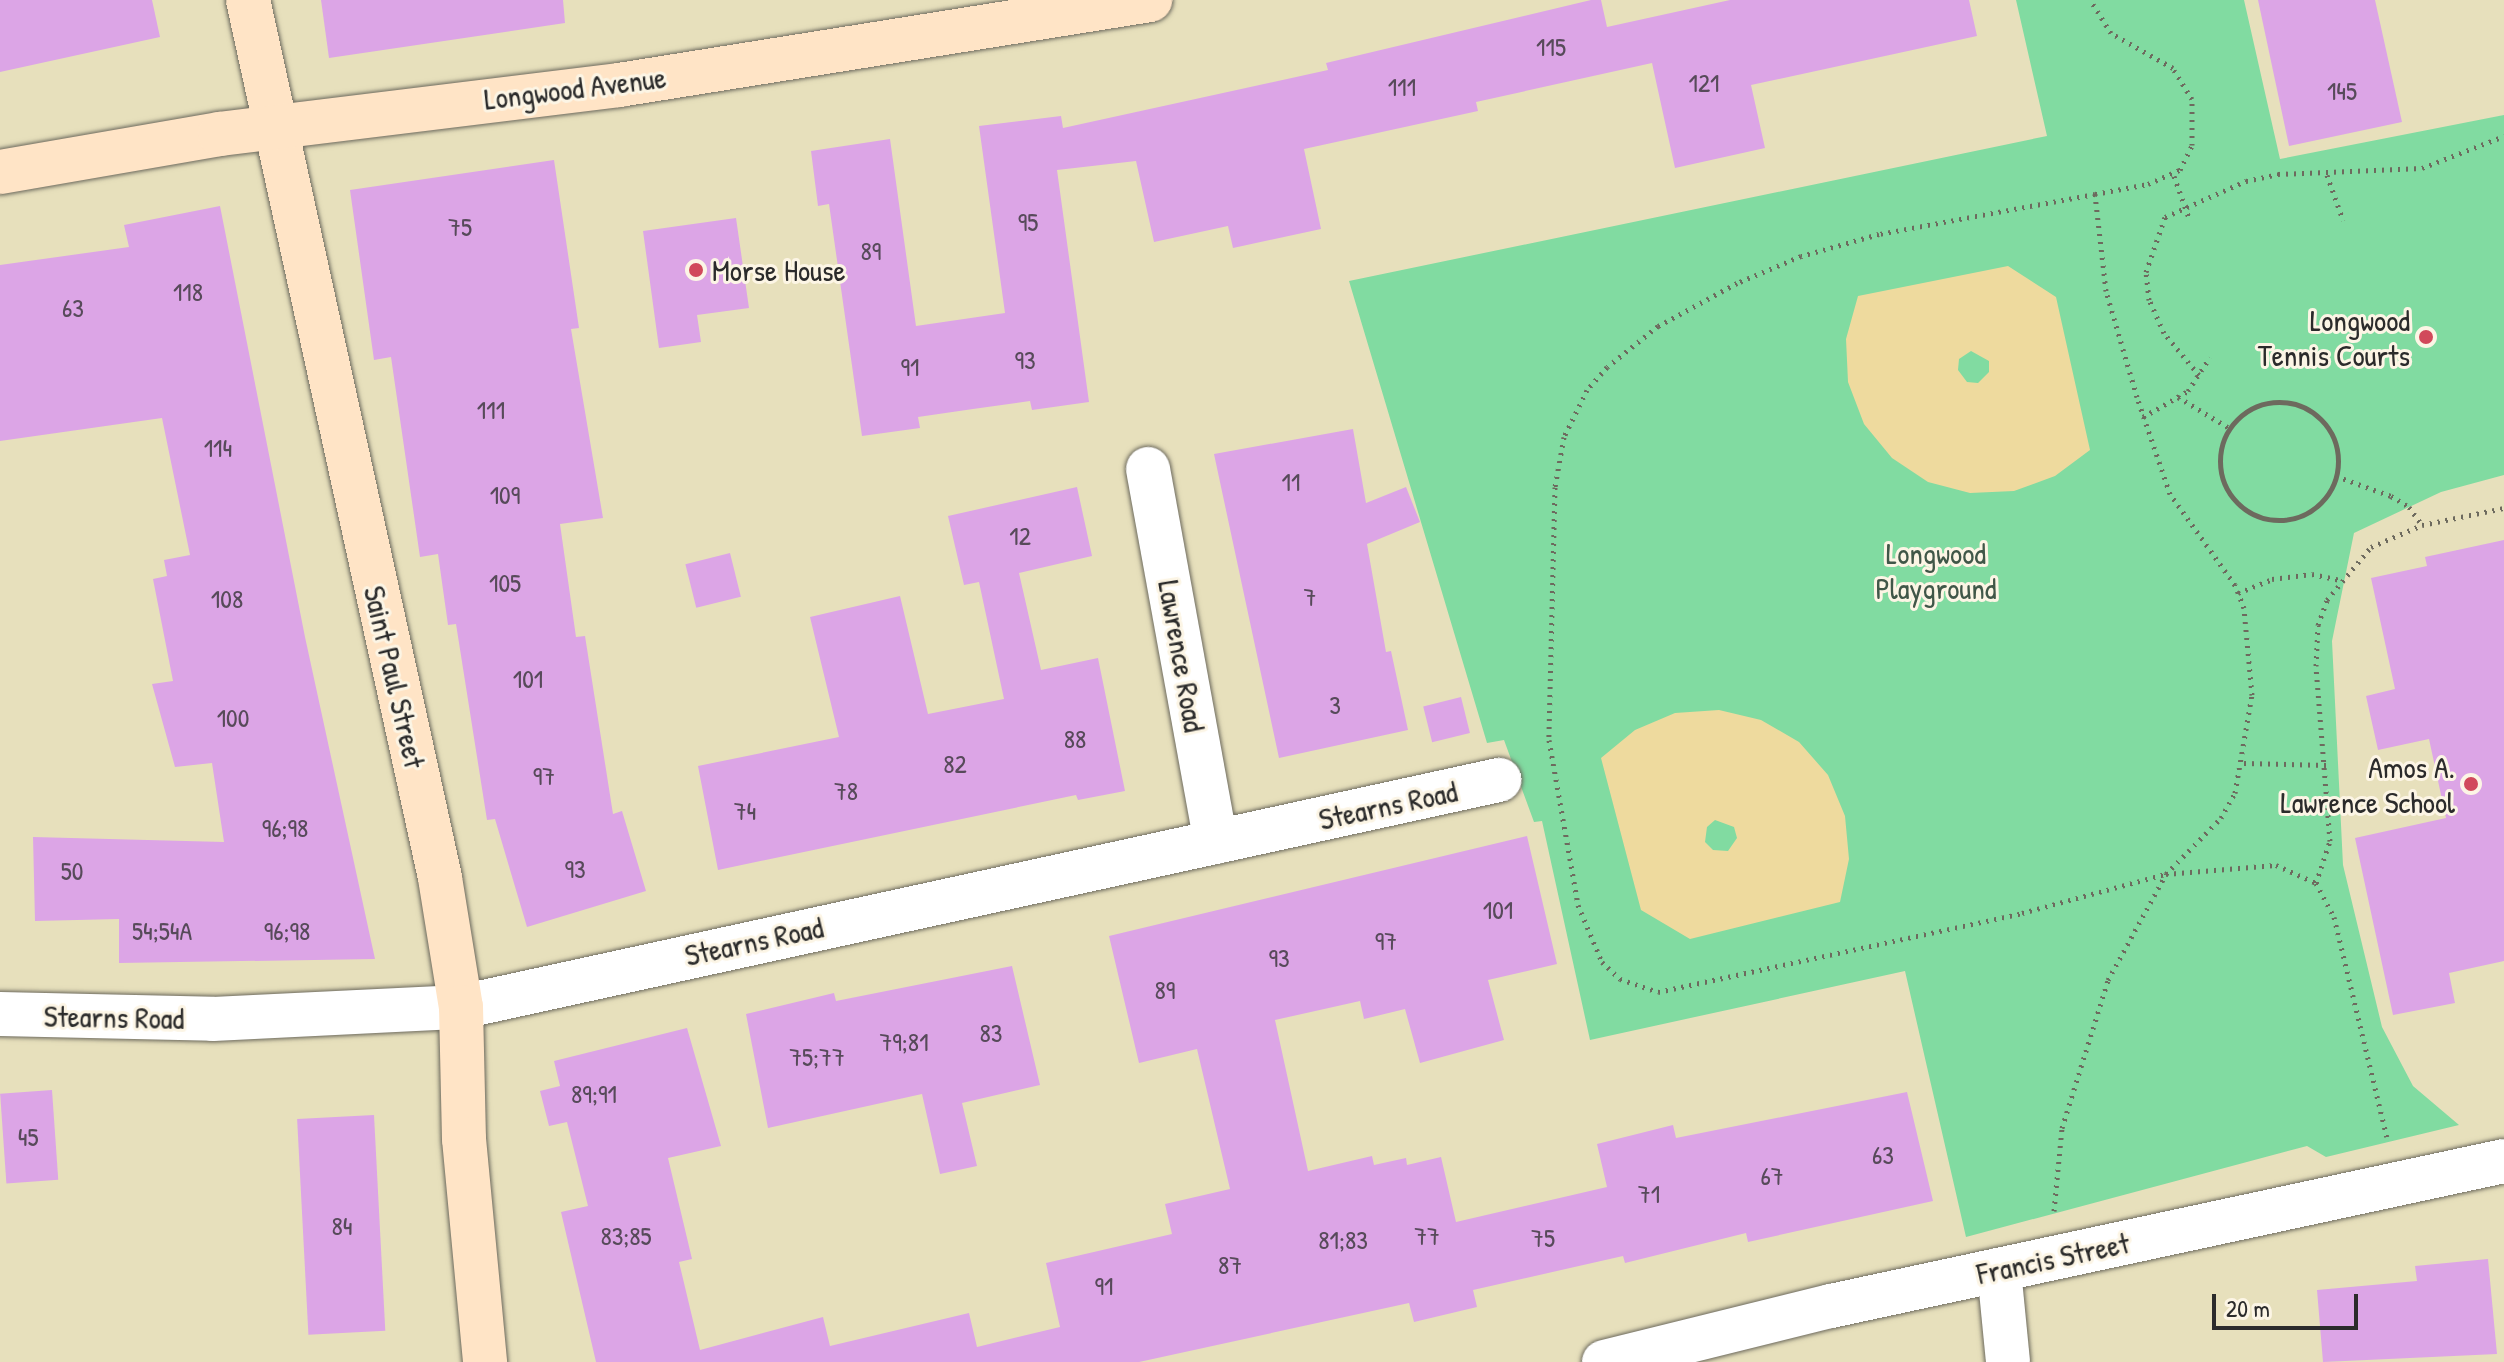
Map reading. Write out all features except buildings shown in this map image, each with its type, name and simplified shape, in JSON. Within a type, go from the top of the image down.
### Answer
[{"type":"main road","name":"Saint Paul Street","points":[[248,0],[440,878],[461,1007],[464,1139],[485,1362]]},
{"type":"main road","name":"Longwood Avenue","points":[[0,172],[275,127],[619,85],[1150,0]]},
{"type":"street","name":"Lawrence Road","points":[[1148,469],[1216,842]]},
{"type":"street","name":"Stearns Road","points":[[0,1014],[213,1019],[461,1007],[1499,780]]},
{"type":"street","name":"Francis Street","points":[[1604,1362],[1999,1270],[2504,1161]]},
{"type":"street","points":[[1999,1270],[2008,1362]]},
{"type":"path","points":[[2090,0],[2111,33],[2173,68],[2192,99],[2192,145],[2174,176],[2095,194],[1879,234],[1801,256],[1691,306],[1607,367],[1574,413],[1558,462],[1550,768],[1588,936],[1620,979],[1648,991],[1681,991],[2022,913],[2166,874],[2276,865],[2316,883],[2334,917],[2389,1145]]},
{"type":"path","points":[[2199,375],[2164,333],[2149,300],[2146,272],[2153,241],[2165,217],[2184,205],[2278,174],[2327,175],[2422,168],[2504,136]]},
{"type":"path","points":[[2327,175],[2343,220]]},
{"type":"path","points":[[2174,176],[2189,218]]},
{"type":"path","points":[[2054,1216],[2062,1128],[2074,1079],[2108,980],[2166,874],[2221,818],[2244,763],[2251,641],[2238,593],[2177,506],[2143,417],[2106,291],[2095,194]]},
{"type":"path","points":[[2143,417],[2178,397],[2199,375],[2210,357]]},
{"type":"path","points":[[2178,397],[2229,428]]},
{"type":"path","points":[[2267,403],[2304,408],[2331,435],[2336,476],[2328,493],[2305,514],[2275,520],[2253,514],[2234,500],[2222,480],[2220,449],[2229,428],[2246,412],[2267,403]]},
{"type":"path","points":[[2336,476],[2391,496],[2409,507],[2422,525]]},
{"type":"path","points":[[2316,883],[2330,841],[2327,765],[2316,666],[2318,625],[2340,580],[2371,547],[2422,525],[2504,508]]},
{"type":"path","points":[[2238,593],[2272,579],[2312,574],[2340,580]]},
{"type":"path","points":[[2244,763],[2327,765]]},
{"type":"green space","name":"Longwood Playground","points":[[2016,0],[2244,0],[2280,159],[2504,115],[2504,475],[2441,492],[2354,533],[2332,641],[2343,865],[2382,1027],[2413,1086],[2459,1125],[2326,1157],[2307,1146],[1966,1237],[1905,971],[1590,1040],[1542,821],[1534,822],[1504,740],[1487,743],[1349,281],[2047,136]]},
{"type":"sand","points":[[2008,266],[2056,297],[2090,450],[2055,476],[2014,491],[1970,493],[1928,482],[1892,458],[1864,424],[1848,382],[1846,339],[1858,296]],"holes":[[[1971,351],[1989,361],[1989,372],[1978,383],[1967,382],[1958,370],[1959,359]]]},
{"type":"sand","points":[[1719,710],[1761,720],[1799,742],[1828,775],[1845,816],[1849,859],[1840,902],[1690,939],[1641,910],[1601,758],[1635,730],[1675,713]],"holes":[[[1715,820],[1734,827],[1737,838],[1728,851],[1713,850],[1705,842],[1707,827]]]},
{"type":"place","name":"Morse House","points":[[696,270]]},
{"type":"place","name":"Longwood Tennis Courts","points":[[2426,337]]},
{"type":"place","name":"Amos A. Lawrence School","points":[[2471,784]]}]
